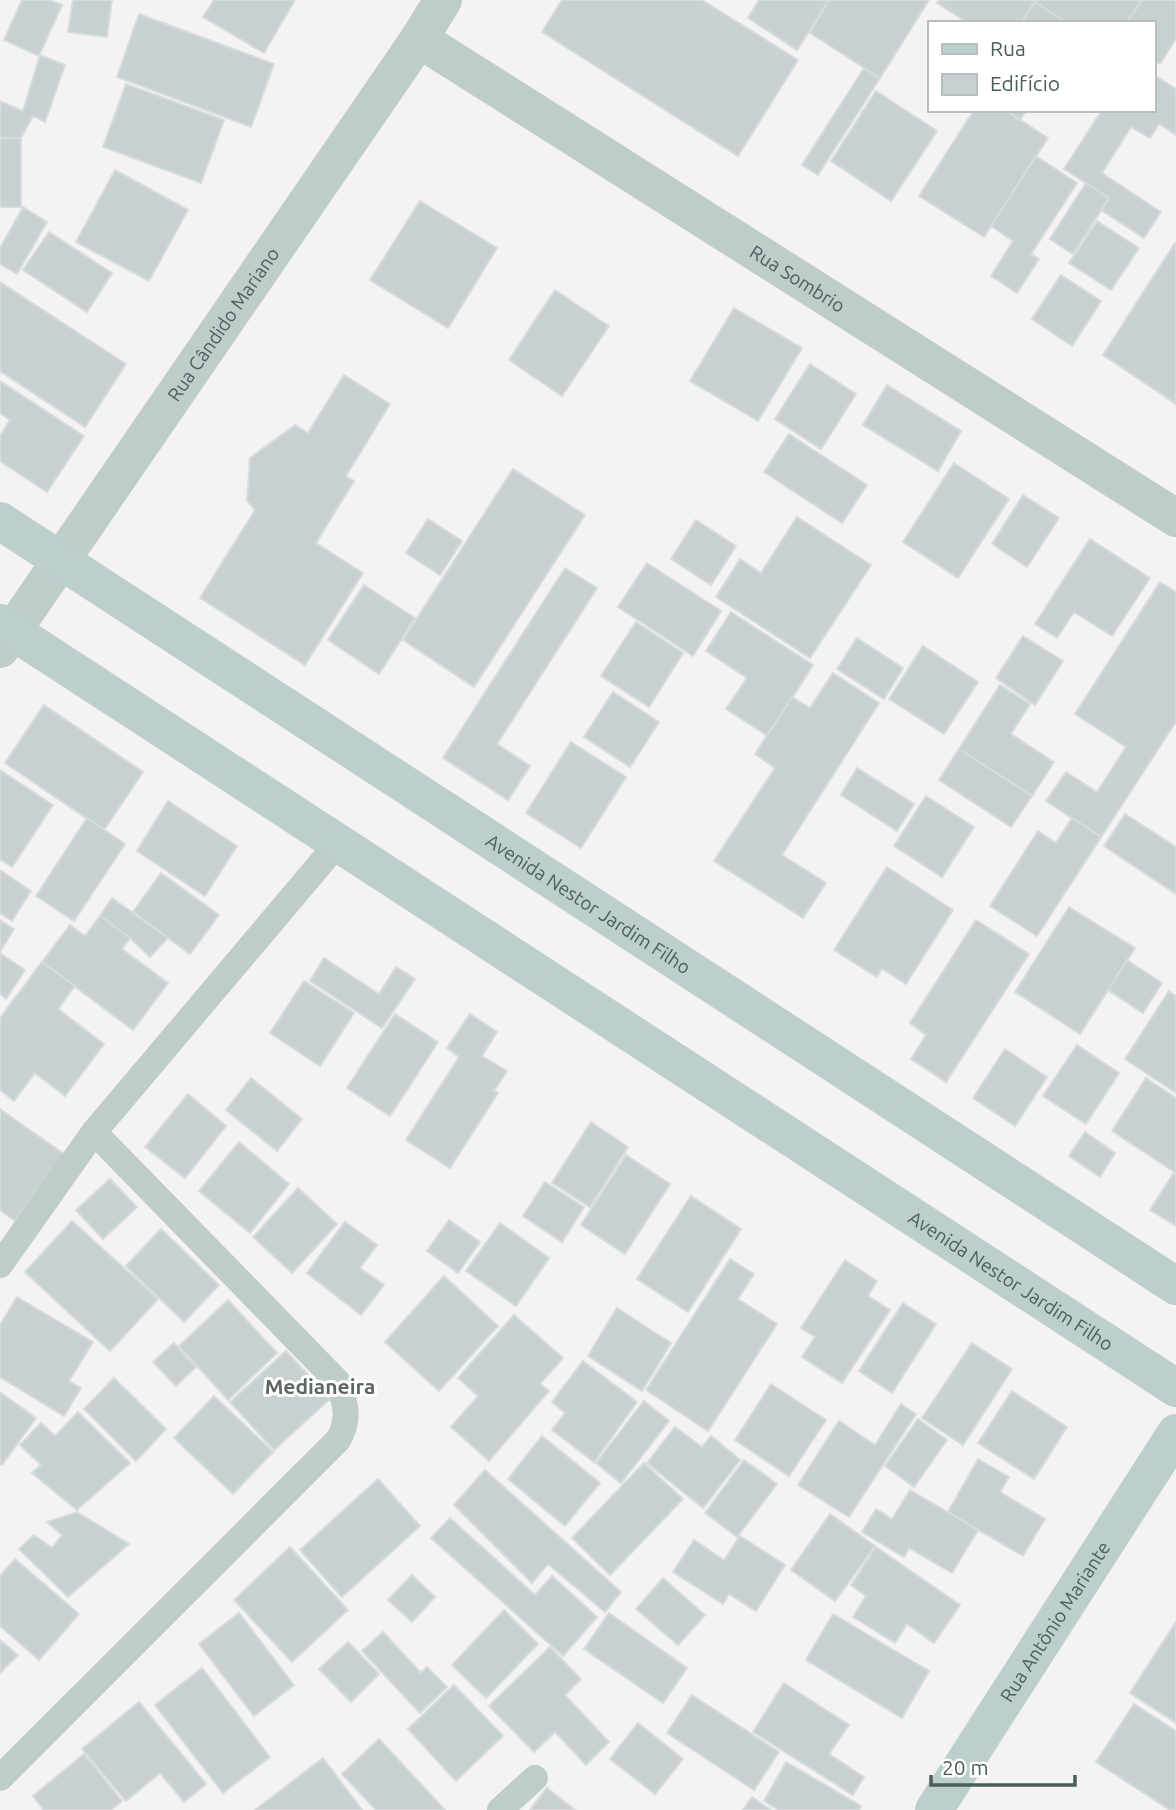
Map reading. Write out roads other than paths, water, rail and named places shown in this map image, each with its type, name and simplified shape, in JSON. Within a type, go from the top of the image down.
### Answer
[{"type":"main road","name":"Avenida Nestor Jardim Filho","points":[[0,521],[1176,1286]]},
{"type":"main road","name":"Avenida Nestor Jardim Filho","points":[[4,634],[338,843],[1176,1388]]},
{"type":"main road","name":"Rua Antônio Mariante","points":[[934,1810],[1176,1433]]},
{"type":"street","name":"Rua Cândido Mariano","points":[[4,634],[60,560],[419,39],[443,0]]},
{"type":"street","name":"Rua Sombrio","points":[[419,39],[1176,517]]},
{"type":"lane","points":[[0,1265],[94,1132],[338,843]]},
{"type":"lane","points":[[0,1778],[338,1440],[345,1428],[345,1402],[338,1382],[94,1132]]},
{"type":"lane","points":[[500,1810],[535,1778]]},
{"type":"district","name":"Medianeira","points":[[320,1386]]}]
